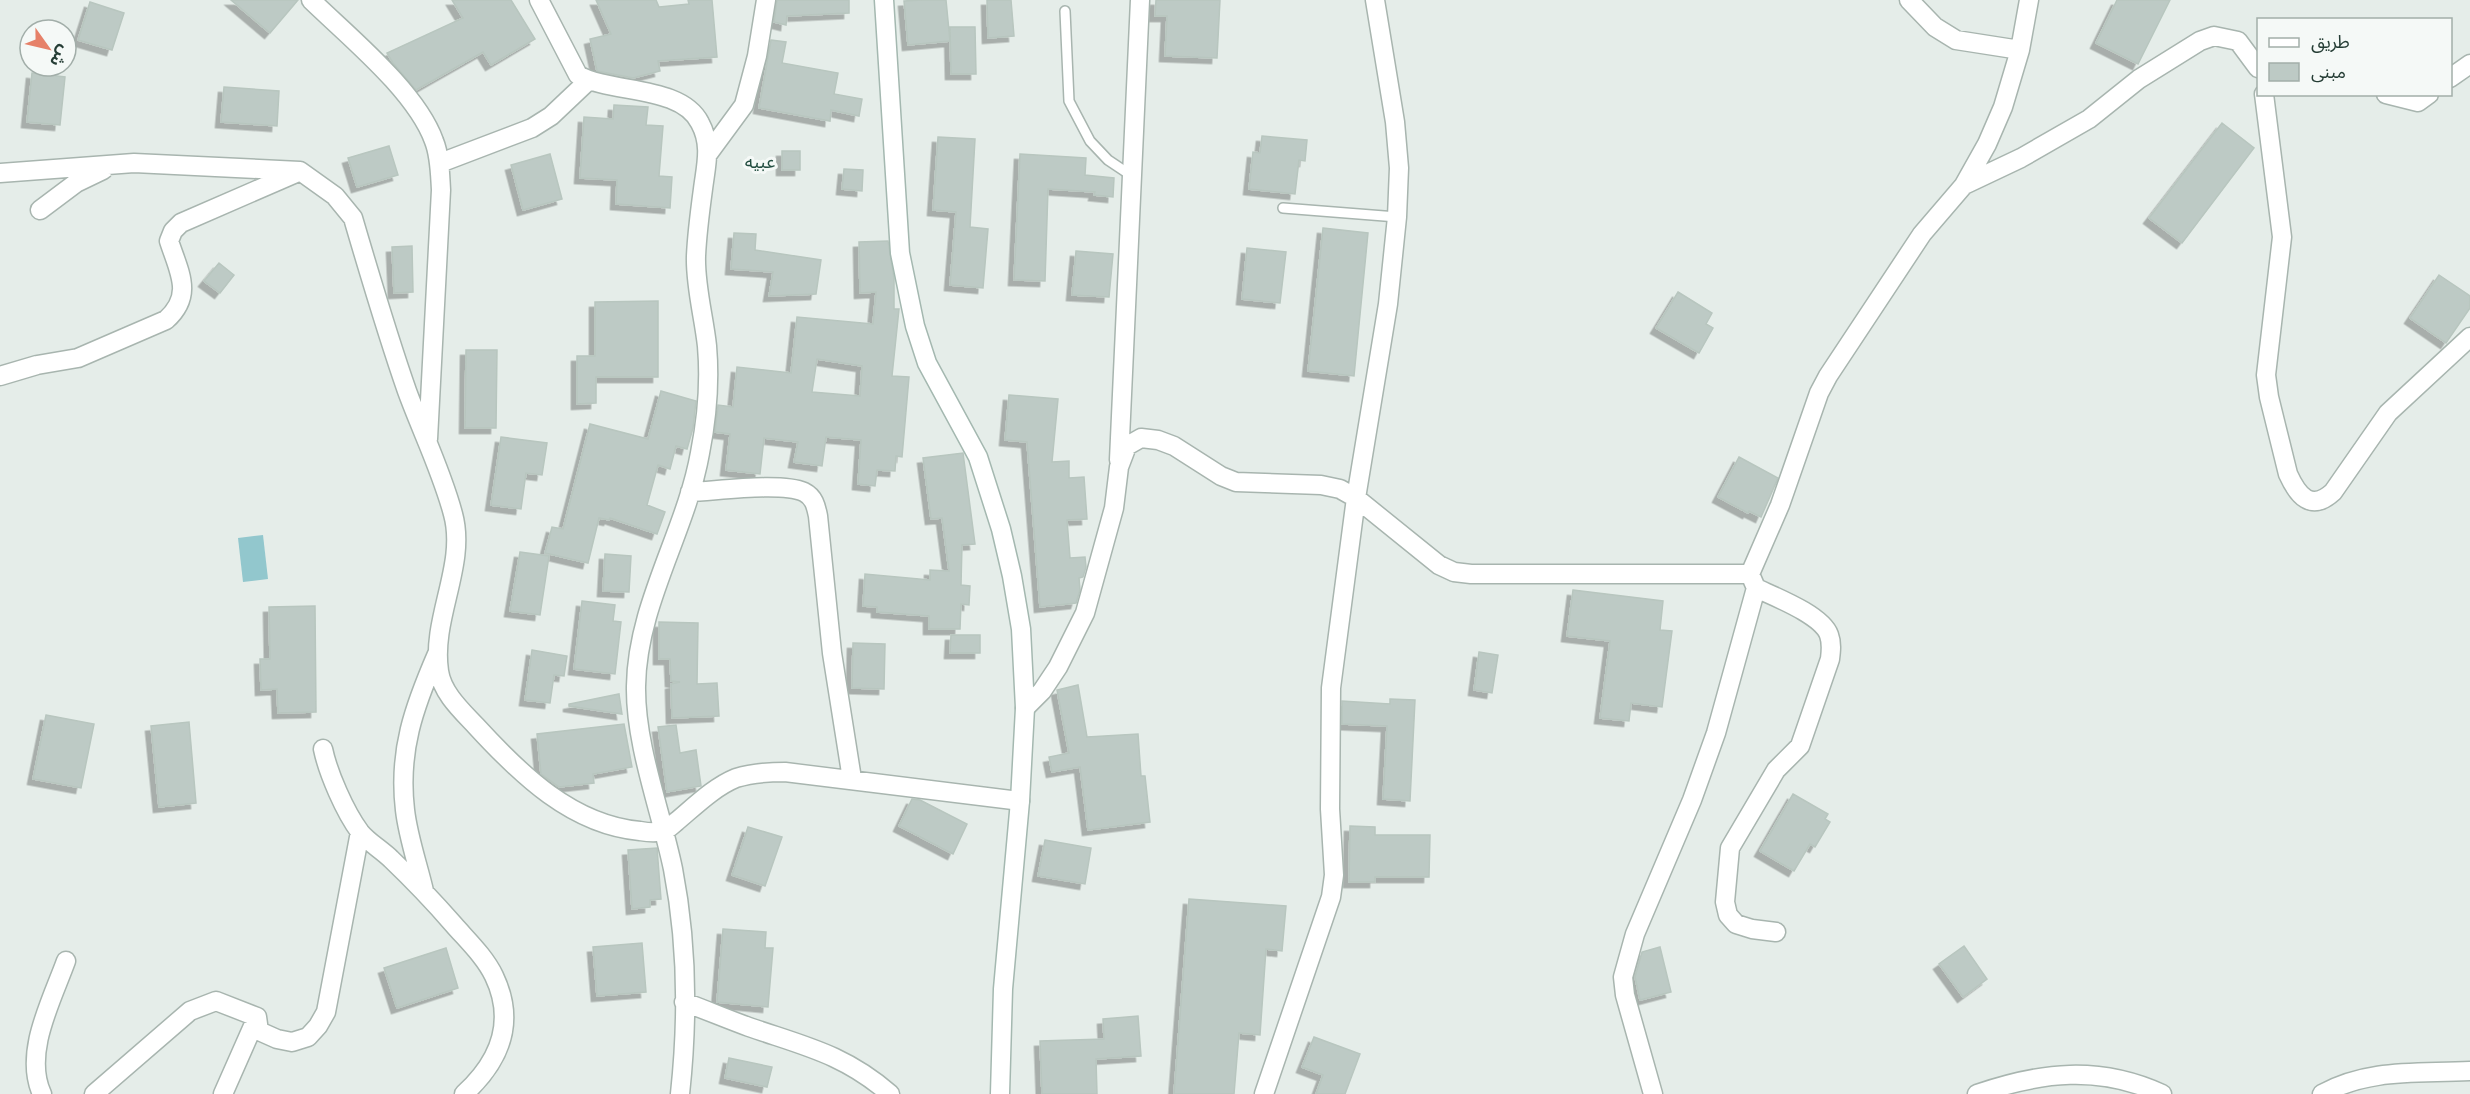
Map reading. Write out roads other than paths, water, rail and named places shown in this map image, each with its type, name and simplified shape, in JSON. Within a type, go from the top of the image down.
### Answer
[{"type":"street","points":[[311,0],[383,70],[415,106],[435,142],[440,163],[441,190],[428,444]]},
{"type":"street","points":[[539,0],[570,65],[578,75],[588,81],[672,99],[689,107],[699,120],[706,136],[708,154],[696,258],[707,346],[708,384],[700,455],[690,492],[642,630],[636,689],[647,766],[664,831],[678,905],[684,1002],[680,1094]]},
{"type":"street","points":[[708,154],[744,105],[757,57],[766,0]]},
{"type":"street","points":[[884,0],[900,253],[909,297],[927,363],[978,457],[992,496],[1012,576],[1021,629],[1025,708],[1020,801],[1003,989],[1000,1094]]},
{"type":"street","points":[[1025,708],[1042,691],[1058,667],[1085,613],[1114,508],[1125,369],[1140,0]]},
{"type":"street","points":[[1264,1094],[1331,897],[1334,875],[1330,809],[1331,688],[1356,498],[1388,304],[1397,217],[1399,168],[1395,122],[1375,0]]},
{"type":"street","points":[[1910,0],[1935,27],[1956,40],[2020,50]]},
{"type":"street","points":[[1653,1094],[1625,995],[1623,977],[1635,934],[1692,800],[1716,733],[1753,581],[1823,384],[1922,234],[1964,186],[1987,144],[2002,107],[2020,50],[2030,0]]},
{"type":"street","points":[[1964,186],[2021,158],[2090,118],[2139,79],[2200,41],[2214,36],[2238,41],[2257,64]]},
{"type":"street","points":[[2452,77],[2470,64]]},
{"type":"street","points":[[440,163],[532,128],[551,116],[588,81]]},
{"type":"street","points":[[2264,96],[2282,237],[2266,375],[2269,397],[2293,486],[2302,496],[2312,502],[2324,500],[2333,492],[2388,413],[2470,337]]},
{"type":"street","points":[[2394,96],[2418,102],[2426,96]]},
{"type":"street","points":[[0,173],[134,163],[300,171],[334,196],[353,218],[376,301],[448,495],[457,533],[438,653],[439,672],[446,690],[458,706],[506,759],[537,786],[567,807],[591,818],[640,831],[664,831],[714,791],[735,779],[758,773],[785,772],[1020,801]]},
{"type":"street","points":[[40,210],[86,177],[101,170],[134,163]]},
{"type":"street","points":[[0,375],[37,365],[78,358],[166,320],[174,312],[183,291],[182,279],[169,241],[173,231],[181,224],[300,171]]},
{"type":"street","points":[[1119,467],[1127,446],[1141,438],[1158,440],[1174,446],[1221,476],[1236,482],[1321,485],[1340,489],[1356,498],[1439,566],[1455,572],[1753,581],[1813,617],[1829,633],[1830,659],[1800,746],[1776,770],[1730,848],[1725,902],[1728,915],[1736,924],[1776,932]]},
{"type":"street","points":[[690,492],[777,488],[805,493],[815,501],[832,653],[852,779]]},
{"type":"street","points":[[424,891],[405,812],[403,772],[406,737],[417,699],[438,653]]},
{"type":"street","points":[[323,749],[328,774],[360,832],[424,891],[475,948],[493,974],[502,998],[504,1026],[498,1052],[476,1083],[464,1094]]},
{"type":"street","points":[[256,1017],[259,1030],[277,1039],[292,1042],[308,1037],[318,1026],[330,998],[360,832]]},
{"type":"street","points":[[42,1094],[35,1072],[36,1053],[66,961]]},
{"type":"street","points":[[94,1094],[190,1011],[216,1001],[256,1017]]},
{"type":"street","points":[[684,1002],[749,1027],[811,1046],[843,1060],[872,1078],[890,1094]]},
{"type":"street","points":[[223,1094],[256,1017]]},
{"type":"street","points":[[2322,1094],[2342,1083],[2382,1074],[2470,1071]]},
{"type":"street","points":[[1977,1094],[2030,1079],[2068,1074],[2104,1075],[2139,1083],[2162,1094]]},
{"type":"lane","points":[[1065,11],[1069,101],[1090,141],[1108,160],[1132,177]]},
{"type":"lane","points":[[1283,208],[1397,217]]},
{"type":"water","points":[[263,535],[268,579],[243,582],[238,538]]},
{"type":"district","name":"عبيه","points":[[760,162]]}]
